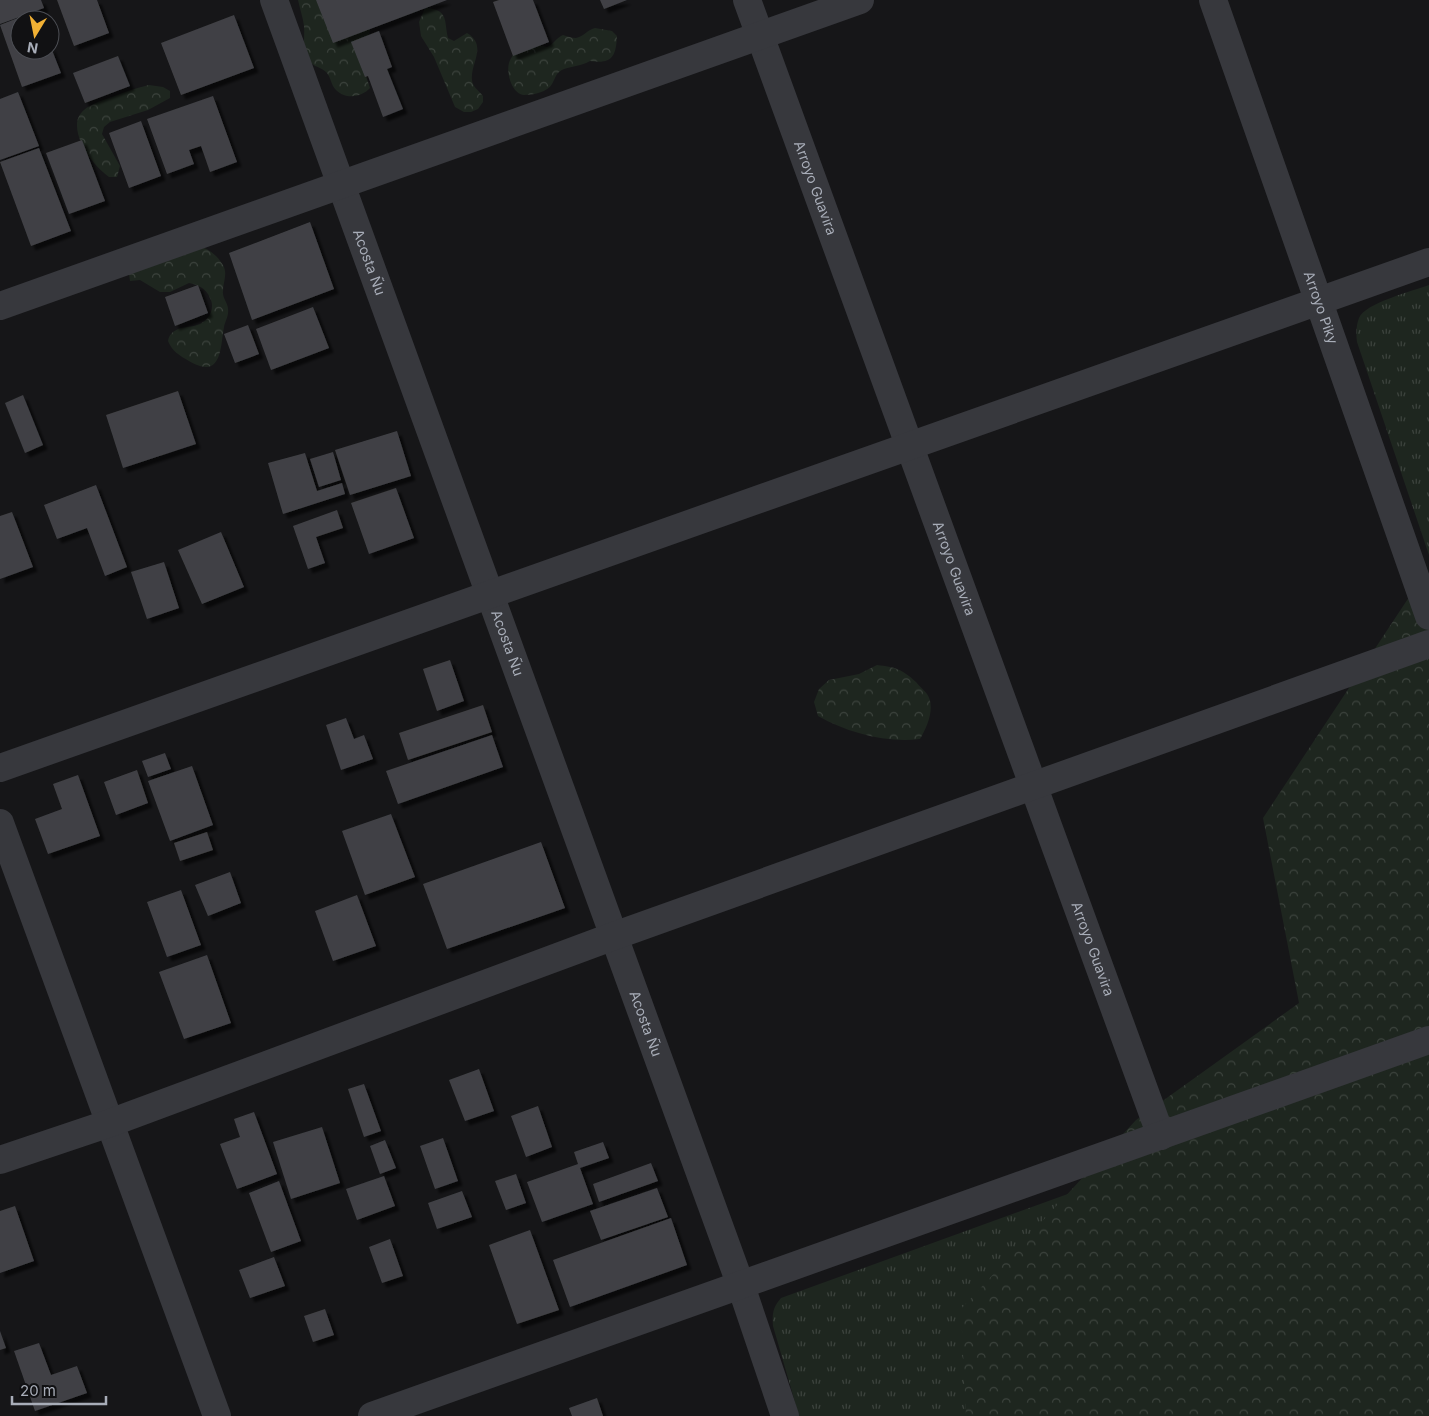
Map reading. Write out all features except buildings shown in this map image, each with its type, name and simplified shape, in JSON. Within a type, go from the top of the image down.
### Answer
[{"type":"street","name":"Acosta Ñu","points":[[274,0],[741,1286],[785,1416]]},
{"type":"street","name":"Arroyo Guavira","points":[[747,0],[1162,1136]]},
{"type":"street","points":[[0,306],[860,0]]},
{"type":"street","name":"Arroyo Piky","points":[[1213,0],[1429,616]]},
{"type":"street","points":[[0,768],[1429,262]]},
{"type":"street","points":[[0,1160],[110,1123],[614,936],[1429,644]]},
{"type":"street","points":[[0,823],[217,1416]]},
{"type":"street","points":[[372,1416],[1429,1040]]},
{"type":"green space","points":[[298,0],[330,0],[364,22],[370,29],[364,70],[370,88],[363,94],[349,96],[340,93],[334,88],[327,73],[308,60],[305,53],[304,26]]},
{"type":"green space","points":[[425,8],[442,13],[448,38],[454,41],[467,33],[476,43],[477,55],[472,82],[483,96],[483,102],[478,109],[464,112],[455,107],[434,57],[421,36],[419,22]]},
{"type":"green space","points":[[595,28],[612,31],[617,36],[614,54],[611,58],[597,62],[590,61],[561,70],[550,87],[540,92],[524,95],[516,91],[509,77],[508,67],[516,49],[535,44],[547,47],[563,35],[576,38]]},
{"type":"green space","points":[[149,85],[163,87],[170,91],[170,98],[148,110],[110,122],[104,127],[102,134],[120,166],[117,177],[109,177],[87,154],[82,145],[78,134],[78,118],[82,112],[94,104]]},
{"type":"green space","points":[[196,245],[215,255],[223,265],[225,272],[223,294],[228,307],[228,314],[224,325],[220,352],[214,364],[208,367],[200,366],[182,357],[168,341],[170,335],[176,330],[197,325],[208,318],[212,302],[204,289],[189,283],[170,292],[160,292],[140,280],[130,281],[129,274]]},
{"type":"green space","points":[[1429,285],[1429,555],[1357,342],[1356,333],[1359,318],[1370,307]]},
{"type":"green space","points":[[1429,573],[1429,1416],[966,1416],[961,1309],[1136,1120],[1299,1003],[1263,818],[1421,579]]},
{"type":"green space","points":[[877,665],[894,668],[907,674],[930,699],[931,711],[928,723],[920,739],[907,740],[867,735],[854,732],[818,716],[814,702],[819,689],[829,680],[859,674]]},
{"type":"green space","points":[[1429,1063],[1429,1416],[799,1416],[773,1326],[776,1304],[781,1298]]}]
